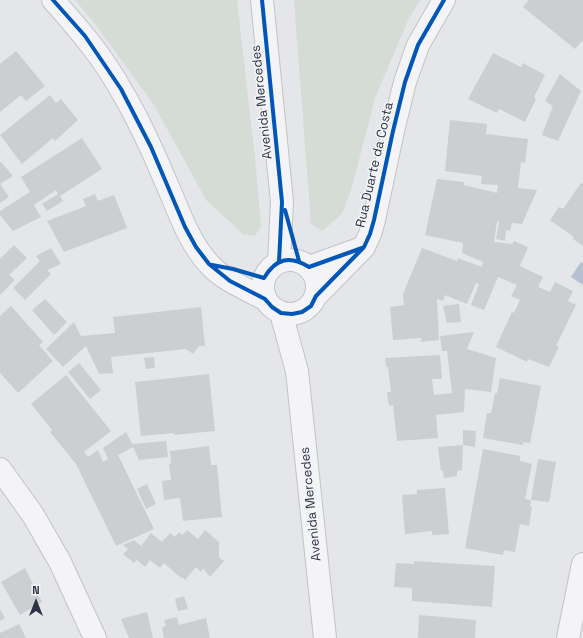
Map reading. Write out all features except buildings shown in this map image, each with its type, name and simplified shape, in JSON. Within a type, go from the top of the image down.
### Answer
[{"type":"street","points":[[53,0],[85,36],[121,89],[151,148],[185,227],[209,264],[233,269],[278,300]]},
{"type":"street","name":"Avenida Mercedes","points":[[262,0],[282,202],[296,263]]},
{"type":"street","name":"Rua Duarte da Costa","points":[[278,300],[311,306],[316,296],[364,247],[374,220],[405,82],[418,45],[444,0]]},
{"type":"street","name":"Rua Duarte da Costa","points":[[296,263],[364,247]]},
{"type":"street","points":[[278,300],[270,268],[296,263],[315,275],[318,286],[316,296]]},
{"type":"street","name":"Avenida Mercedes","points":[[278,300],[297,371],[325,638]]},
{"type":"street","points":[[0,469],[33,515],[60,562],[95,638]]},
{"type":"street","points":[[568,638],[583,564]]},
{"type":"shaded area","points":[[75,0],[237,0],[255,158],[261,226],[255,236],[243,234],[206,200],[154,105],[96,25]]},
{"type":"shaded area","points":[[294,0],[420,0],[409,18],[375,98],[352,187],[342,214],[322,231],[311,224]]},
{"type":"water","points":[[581,262],[583,264],[583,285],[571,277]]},
{"type":"cycle path","points":[[53,0],[85,36],[121,89],[151,147],[185,227],[196,247],[209,264],[230,281],[265,299],[272,307],[281,313],[292,314],[302,312],[311,306],[316,296],[364,247],[374,220],[405,82],[418,45],[444,0]]},
{"type":"cycle path","points":[[262,0],[282,202],[279,262]]},
{"type":"cycle path","points":[[285,210],[299,261]]},
{"type":"cycle path","points":[[212,265],[233,269],[264,278],[273,266],[284,260],[296,261],[309,267],[362,248]]}]
